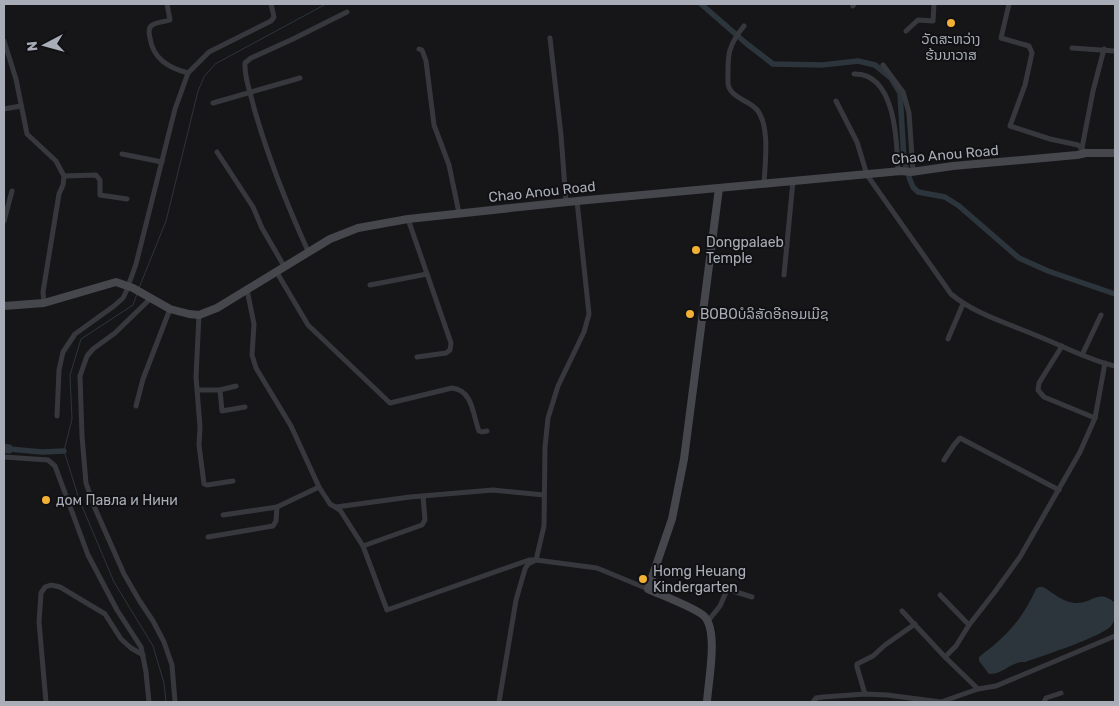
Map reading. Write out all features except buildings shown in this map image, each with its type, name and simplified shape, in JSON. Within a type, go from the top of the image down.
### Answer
[{"type":"street","points":[[168,4],[170,20],[150,27],[152,48],[163,62],[170,67],[188,73]]},
{"type":"street","points":[[57,416],[59,370],[63,352],[74,334],[123,298],[131,287],[175,109],[188,73],[209,52],[271,21],[274,17],[272,4]]},
{"type":"street","points":[[906,31],[918,20],[933,21],[934,4]]},
{"type":"street","points":[[1009,4],[1001,38],[1029,46],[1032,52],[1025,85],[1010,126],[1050,139],[1078,145],[1084,150]]},
{"type":"street","points":[[308,252],[285,200],[260,126],[245,67],[247,60],[347,12]]},
{"type":"street","points":[[744,26],[732,41],[728,64],[729,88],[734,95],[757,109],[762,117],[765,135],[764,184]]},
{"type":"street","points":[[550,38],[561,135],[566,202]]},
{"type":"street","points":[[4,41],[16,79],[27,134],[56,161],[64,176],[59,194],[43,292],[44,303]]},
{"type":"street","points":[[1072,48],[1115,51]]},
{"type":"street","points":[[419,49],[422,50],[426,61],[434,125],[449,165],[459,213]]},
{"type":"street","points":[[1084,150],[1093,91],[1104,49]]},
{"type":"street","points":[[883,65],[903,92],[909,113],[912,172]]},
{"type":"street","points":[[854,74],[870,76],[878,82],[883,91],[895,126],[899,171]]},
{"type":"street","points":[[214,103],[300,78]]},
{"type":"street","points":[[836,101],[857,142],[867,176],[951,294],[964,304],[1082,355],[1115,366]]},
{"type":"street","points":[[4,109],[22,106]]},
{"type":"street","name":"Chao Anou Road","points":[[199,315],[212,310],[247,290],[330,239],[350,230],[408,219],[577,200],[867,176],[899,171],[912,172],[1076,156],[1084,150],[1115,153]]},
{"type":"street","points":[[217,152],[253,207],[262,228],[284,266]]},
{"type":"street","points":[[122,154],[162,162]]},
{"type":"street","points":[[64,176],[96,175],[100,180],[100,195],[127,198]]},
{"type":"street","points":[[784,275],[793,181]]},
{"type":"street","points":[[648,589],[672,519],[684,459],[719,188]]},
{"type":"street","points":[[4,221],[12,191]]},
{"type":"street","points":[[536,560],[544,526],[545,447],[548,418],[558,386],[584,332],[589,314],[577,200]]},
{"type":"street","points":[[408,219],[452,347],[446,353],[417,357]]},
{"type":"street","points":[[750,244],[787,246]]},
{"type":"street","points":[[276,271],[308,326],[390,403],[457,388],[468,397],[479,431],[487,431]]},
{"type":"street","points":[[370,285],[427,274]]},
{"type":"street","points":[[4,306],[44,303],[116,282],[131,287],[170,309],[199,315],[196,377],[199,445],[204,484],[233,481]]},
{"type":"street","points":[[247,290],[254,324],[252,347],[254,361],[291,426],[318,487],[330,504],[335,507],[353,528],[363,546],[386,609],[389,611],[521,562],[536,560],[597,568],[700,613],[708,621],[712,635],[706,702]]},
{"type":"street","points":[[151,298],[115,332],[93,348],[87,356],[80,376],[82,436],[86,483],[94,506],[124,574],[164,642],[172,665],[175,702]]},
{"type":"street","points":[[948,339],[964,304]]},
{"type":"street","points":[[136,406],[143,379],[170,309]]},
{"type":"street","points":[[1082,355],[1101,315]]},
{"type":"street","points":[[1062,346],[1039,383],[1038,390],[1044,398],[1095,418]]},
{"type":"street","points":[[945,657],[956,646],[969,625],[1020,557],[1080,452],[1095,418],[1105,363]]},
{"type":"street","points":[[198,390],[220,390],[236,386]]},
{"type":"street","points":[[220,390],[222,411],[245,407]]},
{"type":"street","points":[[944,460],[960,438],[1059,490]]},
{"type":"street","points":[[4,457],[48,460],[55,466],[88,556],[117,610],[141,647],[144,656],[149,702]]},
{"type":"street","points":[[223,515],[277,507],[318,487]]},
{"type":"street","points":[[335,507],[493,490],[544,495]]},
{"type":"street","points":[[363,546],[422,525],[425,520],[424,496]]},
{"type":"street","points":[[208,537],[273,526],[276,522],[277,507]]},
{"type":"street","points":[[499,702],[516,600],[525,569],[528,564],[536,560]]},
{"type":"street","points":[[46,702],[39,622],[41,593],[45,587],[51,585],[60,588],[105,614],[121,639],[144,656]]},
{"type":"street","points":[[708,621],[720,606],[727,590],[752,597]]},
{"type":"street","points":[[940,595],[969,625]]},
{"type":"street","points":[[902,611],[978,689]]},
{"type":"street","points":[[865,694],[857,664],[873,656],[915,624]]},
{"type":"street","points":[[813,702],[816,698],[823,696],[865,694],[941,702],[978,689],[996,686],[1115,636]]},
{"type":"street","points":[[1044,702],[1046,698],[1061,693]]},
{"type":"shaded area","points":[[1039,587],[1043,587],[1062,599],[1075,603],[1100,597],[1109,599],[1115,603],[1113,623],[1105,630],[1084,641],[1025,662],[1016,663],[999,672],[989,674],[979,661],[979,657],[997,642],[1019,619]]},
{"type":"waterway","points":[[139,288],[166,221],[198,91],[204,77],[215,64],[326,4]]},
{"type":"waterway","points":[[701,4],[773,64],[822,65],[858,61],[875,65],[891,78],[900,93],[904,160],[913,187],[918,192],[945,197],[959,206],[1019,258],[1048,271],[1115,294]]},
{"type":"waterway","points":[[137,294],[133,305],[81,339],[70,375],[72,419],[64,451],[79,499],[114,582],[153,646],[164,683],[166,702]]},
{"type":"waterway","points":[[4,448],[9,449]]},
{"type":"waterway","points":[[9,449],[42,452],[64,451]]},
{"type":"place","name":"ວັດສະຫວ່າງ ຮ້ນນາວາສ","points":[[951,23]]},
{"type":"place","name":"Dongpalaeb Temple","points":[[696,250]]},
{"type":"place","name":"BOBOບໍລິສັດອີຄອມເມີຊ","points":[[690,314]]},
{"type":"place","name":"дом Павла и Нини","points":[[46,500]]},
{"type":"place","name":"Homg Heuang Kindergarten","points":[[643,579]]}]
